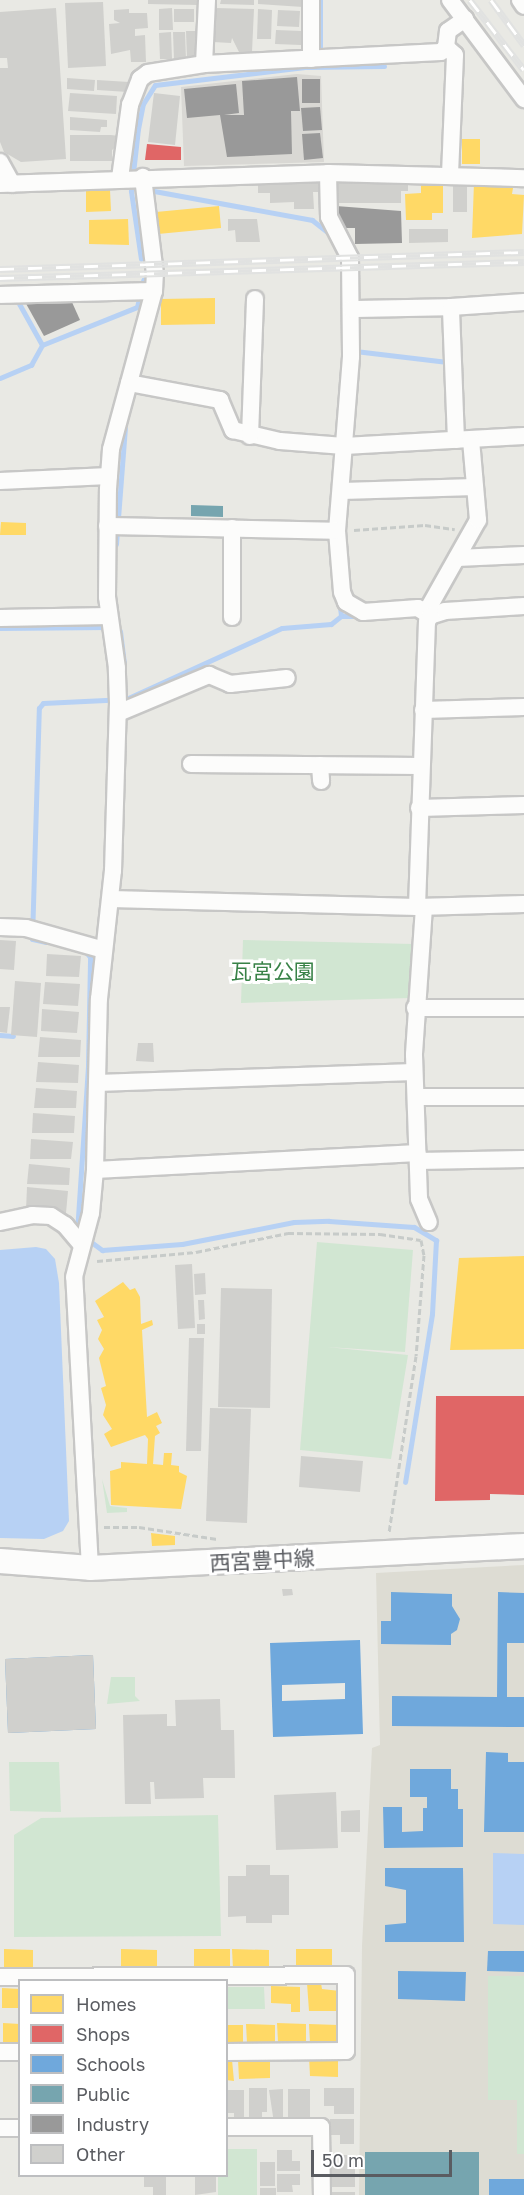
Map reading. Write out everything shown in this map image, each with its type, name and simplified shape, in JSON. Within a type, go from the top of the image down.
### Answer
[{"type":"main road","name":"西宮豊中線","points":[[0,1561],[90,1568],[390,1554],[524,1545]]},
{"type":"street","points":[[204,64],[207,0]]},
{"type":"street","points":[[311,0],[316,58]]},
{"type":"street","points":[[450,0],[524,99]]},
{"type":"street","points":[[520,0],[524,6]]},
{"type":"street","points":[[90,1568],[74,1277],[90,1213],[95,1170],[104,950],[111,899],[118,713],[117,668],[108,616],[109,476],[111,449],[154,291],[133,178],[130,105],[140,79],[148,73],[204,64],[441,52],[446,47],[448,31],[465,19]]},
{"type":"street","points":[[446,47],[455,55],[450,174]]},
{"type":"street","points":[[0,162],[6,184],[328,173],[450,174],[524,178]]},
{"type":"street","points":[[328,173],[329,217],[350,258],[351,309],[338,531],[342,592],[353,608],[374,612],[418,608],[430,616]]},
{"type":"street","points":[[0,295],[154,291]]},
{"type":"street","points":[[250,436],[255,299]]},
{"type":"street","points":[[351,309],[451,307],[524,302]]},
{"type":"street","points":[[429,1222],[419,1199],[414,1072],[421,907],[420,766],[429,607],[478,520],[476,487],[464,440],[451,307]]},
{"type":"street","points":[[129,383],[220,400],[230,427],[250,436],[344,446],[524,436]]},
{"type":"street","points":[[0,481],[109,476]]},
{"type":"street","points":[[342,491],[476,487]]},
{"type":"street","points":[[107,526],[338,531]]},
{"type":"street","points":[[232,528],[232,617]]},
{"type":"street","points":[[457,558],[524,555]]},
{"type":"street","points":[[430,616],[445,611],[524,606]]},
{"type":"street","points":[[0,618],[108,616]]},
{"type":"street","points":[[118,713],[210,675],[230,684],[286,678]]},
{"type":"street","points":[[423,710],[524,707]]},
{"type":"street","points":[[192,764],[221,771],[321,773],[420,766]]},
{"type":"street","points":[[419,808],[524,805]]},
{"type":"street","points":[[111,899],[421,907],[524,903]]},
{"type":"street","points":[[0,927],[26,928],[104,950]]},
{"type":"street","points":[[415,1008],[524,1008]]},
{"type":"street","points":[[98,1083],[414,1072]]},
{"type":"street","points":[[416,1097],[524,1097]]},
{"type":"street","points":[[95,1170],[418,1157],[524,1159]]},
{"type":"street","points":[[0,1222],[32,1215],[51,1216],[65,1225],[79,1251]]},
{"type":"street","points":[[0,1977],[346,1975],[346,2051],[228,2052]]},
{"type":"street","points":[[0,2052],[18,2052]]},
{"type":"street","points":[[228,2127],[321,2127],[322,2195]]},
{"type":"street","points":[[0,2128],[18,2128]]},
{"type":"path","points":[[338,531],[425,525],[458,530]]},
{"type":"path","points":[[79,1251],[104,1261],[158,1257],[288,1233],[389,1235],[421,1240],[424,1255],[416,1356],[391,1507],[390,1554]]},
{"type":"path","points":[[88,1527],[139,1527],[222,1540]]},
{"type":"shaded area","points":[[297,74],[321,76],[324,162],[184,166],[181,87]]},
{"type":"shaded area","points":[[524,1565],[524,2195],[359,2195],[362,1946],[372,1748],[380,1745],[376,1573]]},
{"type":"green space","name":"瓦宮公園","points":[[243,940],[413,944],[410,998],[241,1003]]},
{"type":"green space","points":[[317,1242],[413,1250],[405,1352],[327,1347],[408,1355],[391,1459],[300,1450]]},
{"type":"green space","points":[[102,1479],[110,1506],[127,1508],[127,1512],[107,1513]]},
{"type":"green space","points":[[111,1677],[135,1677],[135,1696],[140,1701],[107,1704]]},
{"type":"green space","points":[[9,1762],[59,1762],[61,1812],[10,1811]]},
{"type":"green space","points":[[218,1815],[221,1936],[14,1937],[14,1835],[41,1818]]},
{"type":"green space","points":[[488,1976],[524,1976],[524,2154],[517,2154],[517,2100],[488,2100]]},
{"type":"green space","points":[[228,1987],[264,1987],[265,2009],[228,2009]]},
{"type":"green space","points":[[228,2149],[257,2149],[257,2195],[218,2195],[218,2177],[228,2177]]},
{"type":"water","points":[[36,1247],[46,1249],[55,1259],[59,1283],[69,1521],[63,1531],[44,1539],[0,1538],[0,1250]]},
{"type":"water","points":[[493,1853],[524,1854],[524,1925],[493,1924]]},
{"type":"building: Homes","points":[[462,139],[480,139],[480,164],[462,164]]},
{"type":"building: Homes","points":[[474,182],[513,188],[512,194],[524,195],[522,234],[472,238]]},
{"type":"building: Homes","points":[[421,185],[443,185],[443,213],[432,213],[432,220],[406,220],[405,194],[421,193]]},
{"type":"building: Homes","points":[[110,190],[111,211],[86,212],[86,191]]},
{"type":"building: Homes","points":[[219,206],[221,228],[158,234],[156,212]]},
{"type":"building: Homes","points":[[128,219],[129,245],[89,244],[89,220]]},
{"type":"building: Homes","points":[[215,298],[215,324],[161,325],[161,299]]},
{"type":"building: Homes","points":[[1,522],[26,523],[26,535],[0,535]]},
{"type":"building: Homes","points":[[524,1256],[524,1349],[450,1350],[459,1258]]},
{"type":"building: Homes","points":[[123,1282],[130,1290],[135,1288],[140,1297],[141,1324],[152,1320],[153,1325],[142,1330],[147,1417],[157,1412],[162,1423],[156,1426],[160,1433],[155,1436],[153,1464],[163,1465],[164,1453],[172,1453],[171,1465],[179,1466],[179,1472],[187,1476],[181,1509],[111,1505],[110,1471],[121,1468],[121,1462],[147,1464],[148,1439],[145,1435],[111,1447],[104,1434],[112,1429],[103,1415],[106,1405],[101,1388],[106,1386],[99,1358],[104,1349],[98,1339],[102,1330],[97,1320],[104,1317],[95,1301]]},
{"type":"building: Homes","points":[[151,1533],[175,1536],[175,1545],[152,1546]]},
{"type":"building: Homes","points":[[4,1949],[33,1950],[33,1969],[4,1968]]},
{"type":"building: Homes","points":[[121,1949],[157,1950],[157,1969],[121,1969]]},
{"type":"building: Homes","points":[[194,1949],[230,1949],[230,1968],[194,1968]]},
{"type":"building: Homes","points":[[232,1949],[269,1950],[269,1969],[233,1969]]},
{"type":"building: Homes","points":[[296,1949],[332,1949],[332,1968],[296,1968]]},
{"type":"building: Homes","points":[[307,1983],[321,1983],[322,1989],[340,1991],[340,2011],[309,2011]]},
{"type":"building: Homes","points":[[271,1986],[300,1987],[300,2012],[291,2012],[291,2004],[271,2003]]},
{"type":"building: Homes","points":[[2,1988],[18,1989],[18,2008],[2,2008]]},
{"type":"building: Homes","points":[[3,2023],[18,2024],[18,2043],[3,2043]]},
{"type":"building: Homes","points":[[277,2023],[306,2024],[306,2043],[278,2042]]},
{"type":"building: Homes","points":[[246,2024],[275,2025],[275,2044],[247,2043]]},
{"type":"building: Homes","points":[[309,2024],[338,2025],[338,2044],[310,2043]]},
{"type":"building: Homes","points":[[228,2025],[243,2025],[243,2045],[228,2044]]},
{"type":"building: Homes","points":[[309,2057],[338,2058],[338,2077],[310,2076]]},
{"type":"building: Homes","points":[[228,2060],[232,2060],[234,2081],[228,2080]]},
{"type":"building: Homes","points":[[238,2060],[270,2060],[270,2078],[239,2079]]},
{"type":"building: Shops","points":[[147,144],[181,147],[181,160],[145,160]]},
{"type":"building: Shops","points":[[436,1396],[524,1396],[524,1495],[490,1494],[490,1500],[435,1501]]},
{"type":"building: Schools","points":[[391,1592],[452,1594],[452,1606],[460,1619],[457,1630],[451,1634],[451,1645],[381,1644],[381,1621],[391,1621]]},
{"type":"building: Schools","points":[[498,1592],[524,1593],[524,1643],[507,1643],[507,1697],[524,1697],[524,1727],[392,1726],[392,1696],[497,1697]]},
{"type":"building: Schools","points":[[360,1640],[363,1734],[273,1737],[270,1643]],"holes":[[[345,1683],[345,1699],[282,1701],[282,1685]]]},
{"type":"building: Schools","points":[[93,1655],[96,1729],[8,1733],[5,1659]],"holes":[[[59,1689],[60,1709],[26,1710],[25,1690]]]},
{"type":"building: Schools","points":[[486,1752],[508,1753],[508,1762],[524,1762],[524,1832],[484,1832]]},
{"type":"building: Schools","points":[[410,1769],[451,1769],[451,1789],[458,1789],[458,1809],[463,1809],[463,1847],[384,1848],[383,1807],[402,1807],[402,1832],[423,1831],[423,1808],[427,1808],[427,1797],[410,1797]]},
{"type":"building: Schools","points":[[385,1868],[463,1868],[464,1942],[385,1942],[385,1925],[406,1923],[406,1890],[385,1886]]},
{"type":"building: Schools","points":[[488,1951],[524,1951],[524,1972],[487,1971]]},
{"type":"building: Schools","points":[[398,1971],[466,1972],[465,2001],[398,1999]]},
{"type":"building: Schools","points":[[489,2179],[524,2179],[524,2195],[489,2195]]},
{"type":"building: Public","points":[[191,505],[223,506],[223,517],[191,516]]},
{"type":"building: Public","points":[[365,2152],[479,2152],[479,2195],[365,2195]]},
{"type":"building: Industry","points":[[297,77],[300,111],[291,111],[292,154],[227,157],[220,115],[187,118],[184,89],[236,84],[239,113],[224,115],[244,115],[242,81]]},
{"type":"building: Industry","points":[[302,79],[320,79],[320,103],[302,103]]},
{"type":"building: Industry","points":[[320,107],[322,130],[303,131],[301,108]]},
{"type":"building: Industry","points":[[320,133],[323,158],[304,160],[302,134]]},
{"type":"building: Industry","points":[[336,206],[401,211],[402,243],[355,244],[355,228],[343,228],[336,217]]},
{"type":"building: Industry","points":[[24,300],[71,300],[80,320],[44,336]]},
{"type":"building: Other","points":[[148,0],[198,0],[198,5],[148,4]]},
{"type":"building: Other","points":[[221,0],[254,0],[254,5],[220,4]]},
{"type":"building: Other","points":[[258,0],[303,0],[303,7],[258,4]]},
{"type":"building: Other","points":[[103,2],[106,66],[68,68],[65,3]]},
{"type":"building: Other","points":[[56,8],[66,159],[21,162],[4,152],[0,142],[0,68],[8,68],[7,58],[0,58],[0,12]]},
{"type":"building: Other","points":[[172,8],[173,30],[159,30],[159,9]]},
{"type":"building: Other","points":[[215,8],[254,9],[252,52],[239,52],[232,38],[231,43],[213,42]]},
{"type":"building: Other","points":[[129,9],[129,13],[147,13],[148,28],[135,29],[135,36],[145,35],[146,62],[131,62],[130,50],[111,54],[109,24],[120,23],[114,20],[114,10]]},
{"type":"building: Other","points":[[174,9],[194,9],[194,22],[174,22]]},
{"type":"building: Other","points":[[258,9],[272,10],[271,39],[257,39]]},
{"type":"building: Other","points":[[278,10],[300,11],[299,27],[277,26]]},
{"type":"building: Other","points":[[276,30],[302,31],[301,45],[275,44]]},
{"type":"building: Other","points":[[186,31],[198,31],[199,51],[192,59],[187,59]]},
{"type":"building: Other","points":[[171,32],[172,59],[160,59],[159,33]]},
{"type":"building: Other","points":[[173,32],[185,32],[186,60],[174,60]]},
{"type":"building: Other","points":[[67,78],[95,80],[94,91],[67,89]]},
{"type":"building: Other","points":[[97,80],[129,82],[128,92],[97,90]]},
{"type":"building: Other","points":[[70,93],[117,96],[116,114],[68,111]]},
{"type":"building: Other","points":[[154,93],[180,96],[175,145],[148,142]]},
{"type":"building: Other","points":[[70,117],[107,120],[107,127],[101,127],[100,132],[70,130]]},
{"type":"building: Other","points":[[70,135],[119,136],[117,146],[112,150],[112,161],[70,161]]},
{"type":"building: Other","points":[[334,180],[408,180],[408,191],[401,191],[401,203],[334,203]]},
{"type":"building: Other","points":[[321,181],[321,192],[313,192],[314,209],[294,209],[294,202],[270,203],[270,193],[258,193],[258,182]]},
{"type":"building: Other","points":[[453,183],[467,184],[467,212],[453,212]]},
{"type":"building: Other","points":[[228,219],[257,219],[260,242],[236,242],[235,230],[228,231]]},
{"type":"building: Other","points":[[409,229],[448,229],[448,242],[409,243]]},
{"type":"building: Other","points":[[0,940],[16,941],[14,970],[0,969]]},
{"type":"building: Other","points":[[47,954],[81,956],[79,977],[46,976]]},
{"type":"building: Other","points":[[15,981],[41,983],[37,1037],[11,1035]]},
{"type":"building: Other","points":[[45,982],[80,984],[78,1006],[43,1004]]},
{"type":"building: Other","points":[[0,1007],[10,1007],[7,1033],[0,1032]]},
{"type":"building: Other","points":[[42,1009],[79,1012],[77,1033],[41,1031]]},
{"type":"building: Other","points":[[40,1037],[81,1040],[80,1057],[38,1057]]},
{"type":"building: Other","points":[[138,1043],[153,1043],[154,1062],[136,1061]]},
{"type":"building: Other","points":[[38,1062],[79,1065],[78,1083],[36,1082]]},
{"type":"building: Other","points":[[36,1088],[77,1091],[76,1108],[34,1108]]},
{"type":"building: Other","points":[[33,1113],[75,1116],[74,1133],[32,1133]]},
{"type":"building: Other","points":[[31,1139],[73,1142],[71,1159],[30,1159]]},
{"type":"building: Other","points":[[29,1164],[70,1168],[69,1185],[27,1184]]},
{"type":"building: Other","points":[[27,1187],[68,1191],[66,1213],[26,1210]]},
{"type":"building: Other","points":[[192,1264],[195,1328],[178,1329],[175,1265]]},
{"type":"building: Other","points":[[205,1273],[206,1294],[195,1295],[194,1274]]},
{"type":"building: Other","points":[[221,1288],[272,1289],[270,1408],[218,1407]]},
{"type":"building: Other","points":[[198,1300],[204,1300],[205,1319],[199,1320]]},
{"type":"building: Other","points":[[197,1324],[205,1324],[205,1334],[197,1334]]},
{"type":"building: Other","points":[[189,1338],[204,1338],[201,1451],[186,1451]]},
{"type":"building: Other","points":[[210,1408],[251,1409],[247,1523],[206,1521]]},
{"type":"building: Other","points":[[301,1456],[363,1461],[360,1492],[299,1487]]},
{"type":"building: Other","points":[[282,1589],[292,1589],[293,1595],[283,1596]]},
{"type":"building: Other","points":[[93,1655],[96,1729],[8,1733],[5,1659]]},
{"type":"building: Other","points":[[220,1699],[221,1730],[234,1730],[235,1778],[203,1778],[204,1798],[155,1799],[154,1782],[150,1782],[151,1804],[125,1804],[123,1715],[167,1714],[167,1726],[176,1726],[175,1700]]},
{"type":"building: Other","points":[[336,1792],[338,1848],[276,1850],[274,1795]]},
{"type":"building: Other","points":[[360,1810],[360,1832],[341,1832],[341,1811]]},
{"type":"building: Other","points":[[246,1865],[270,1865],[270,1875],[289,1875],[289,1915],[272,1915],[272,1923],[246,1923],[246,1916],[228,1917],[228,1876],[246,1876]]},
{"type":"building: Other","points":[[249,2088],[267,2088],[267,2112],[262,2112],[262,2123],[249,2123]]},
{"type":"building: Other","points":[[324,2088],[354,2088],[354,2114],[334,2114],[334,2106],[324,2106]]},
{"type":"building: Other","points":[[283,2089],[283,2123],[274,2123],[269,2090]]},
{"type":"building: Other","points":[[288,2089],[310,2089],[310,2117],[288,2121]]},
{"type":"building: Other","points":[[228,2090],[244,2090],[244,2124],[234,2124],[234,2113],[228,2113]]},
{"type":"building: Other","points":[[330,2119],[354,2119],[354,2144],[340,2144],[340,2135],[330,2135]]},
{"type":"building: Other","points":[[277,2150],[292,2150],[292,2161],[300,2161],[300,2171],[277,2171]]},
{"type":"building: Other","points":[[340,2155],[355,2155],[355,2187],[332,2187],[332,2165],[340,2165]]},
{"type":"building: Other","points":[[260,2162],[275,2162],[275,2186],[260,2186]]},
{"type":"building: Other","points":[[277,2174],[300,2174],[300,2185],[292,2185],[293,2192],[277,2192]]},
{"type":"building: Other","points":[[144,2177],[166,2177],[166,2195],[153,2195],[153,2187],[144,2187]]},
{"type":"building: Other","points":[[195,2177],[216,2177],[216,2192],[195,2195]]},
{"type":"building: Other","points":[[260,2188],[276,2188],[276,2195],[260,2195]]},
{"type":"building: Other","points":[[331,2192],[355,2192],[355,2195],[331,2195]]},
{"type":"waterway","points":[[320,0],[320,56]]},
{"type":"waterway","points":[[141,259],[131,191],[143,104],[155,85],[307,67],[384,66]]},
{"type":"waterway","points":[[154,191],[312,220],[330,234]]},
{"type":"waterway","points":[[0,378],[31,365],[42,345],[137,307],[143,280]]},
{"type":"waterway","points":[[17,300],[42,345]]},
{"type":"waterway","points":[[355,351],[447,362]]},
{"type":"waterway","points":[[116,544],[125,428]]},
{"type":"waterway","points":[[339,599],[341,616],[359,616]]},
{"type":"waterway","points":[[46,942],[32,939],[39,708],[43,703],[126,699],[282,628],[331,624],[341,616]]},
{"type":"waterway","points":[[0,628],[109,627]]},
{"type":"waterway","points":[[120,631],[124,663]]},
{"type":"waterway","points":[[77,1232],[88,1066],[90,957],[85,951]]},
{"type":"waterway","points":[[0,1035],[13,1036]]},
{"type":"waterway","points":[[87,1239],[102,1250],[182,1244],[294,1222],[329,1221],[414,1227],[436,1240],[432,1314],[405,1482]]},
{"type":"railway","points":[[470,0],[524,70]]},
{"type":"railway","points":[[491,0],[524,45]]},
{"type":"railway","points":[[0,269],[524,252]]},
{"type":"railway","points":[[0,278],[524,262]]}]
